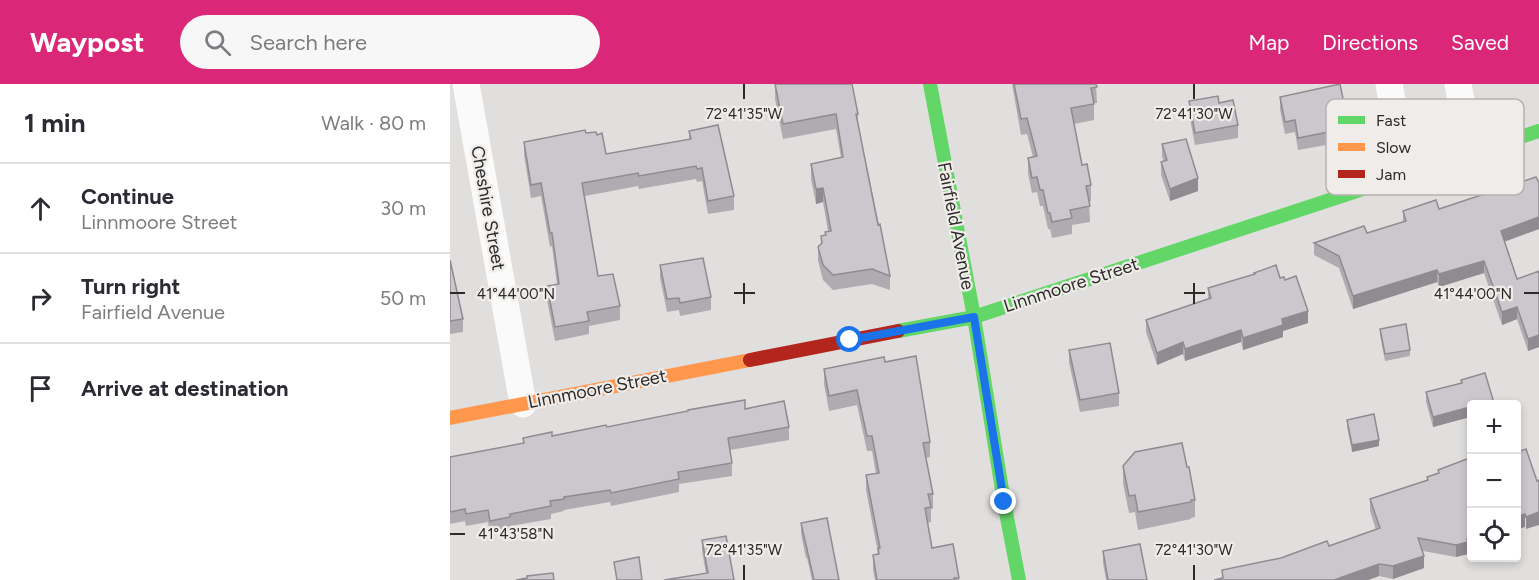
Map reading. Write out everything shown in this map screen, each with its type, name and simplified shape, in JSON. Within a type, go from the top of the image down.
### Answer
[{"type":"street","name":"Cheshire Street","points":[[466,84],[523,404]]},
{"type":"street","name":"Fairfield Avenue","points":[[930,84],[974,317],[1019,580]]},
{"type":"street","points":[[1389,84],[1392,99]]},
{"type":"street","points":[[1458,84],[1461,99]]},
{"type":"street","name":"Linnmoore Street","points":[[1524,136],[1539,131]]},
{"type":"street","name":"Linnmoore Street","points":[[450,418],[974,317],[1344,195]]},
{"type":"building","points":[[775,84],[852,84],[858,114],[856,114],[890,276],[872,269],[833,275],[823,265],[818,247],[822,243],[821,236],[831,231],[823,188],[816,189],[811,164],[843,157],[836,114],[783,124]]},
{"type":"building","points":[[1014,84],[1096,84],[1097,87],[1091,88],[1094,104],[1071,108],[1082,165],[1087,164],[1091,185],[1086,186],[1090,206],[1070,210],[1072,218],[1052,222],[1043,190],[1040,190],[1037,177],[1032,178],[1028,158],[1037,156],[1027,118],[1021,119]]},
{"type":"building","points":[[1340,84],[1343,99],[1326,99],[1326,133],[1298,138],[1295,120],[1285,122],[1280,97]]},
{"type":"building","points":[[1218,96],[1219,103],[1233,100],[1238,125],[1195,133],[1189,101]]},
{"type":"building","points":[[718,125],[734,196],[708,201],[702,168],[697,169],[696,166],[582,183],[598,276],[613,274],[620,306],[587,312],[589,321],[555,327],[547,286],[559,284],[552,233],[550,233],[541,183],[531,185],[524,142],[585,130],[586,133],[596,132],[597,135],[602,133],[606,154],[691,139],[689,131]]},
{"type":"building","points":[[1186,139],[1198,178],[1170,189],[1161,162],[1167,160],[1162,144]]},
{"type":"building","points":[[1536,177],[1539,181],[1539,217],[1501,231],[1517,279],[1539,271],[1539,335],[1528,339],[1517,307],[1502,312],[1484,261],[1439,274],[1437,270],[1353,296],[1339,256],[1314,243],[1364,226],[1367,233],[1406,221],[1403,211],[1436,200],[1439,209],[1481,195],[1524,195],[1524,181]]},
{"type":"building","points":[[703,258],[711,297],[680,303],[679,298],[667,299],[660,265]]},
{"type":"building","points":[[450,260],[463,319],[450,321]]},
{"type":"building","points":[[1276,265],[1280,278],[1284,277],[1285,280],[1296,276],[1308,311],[1282,319],[1283,325],[1243,338],[1241,330],[1185,349],[1183,342],[1157,353],[1146,320],[1211,298],[1208,288]]},
{"type":"building","points":[[1406,324],[1410,350],[1385,354],[1380,329]]},
{"type":"building","points":[[1110,343],[1119,393],[1080,400],[1069,350]]},
{"type":"building","points":[[916,356],[930,442],[923,443],[933,494],[928,494],[931,507],[925,508],[932,548],[953,544],[959,578],[954,578],[954,580],[877,580],[873,555],[879,554],[878,549],[880,548],[866,475],[879,473],[872,436],[867,436],[857,390],[829,396],[824,369],[884,357],[885,362]]},
{"type":"building","points":[[1485,373],[1493,400],[1467,400],[1467,408],[1433,417],[1426,392],[1462,383],[1461,380]]},
{"type":"building","points":[[745,400],[745,409],[784,401],[789,427],[728,438],[732,463],[678,472],[679,479],[611,493],[610,490],[564,497],[564,499],[550,501],[551,506],[510,514],[510,517],[490,521],[488,510],[466,514],[465,509],[450,512],[450,457],[524,443],[523,438],[552,432],[552,436],[606,425],[607,427]]},
{"type":"building","points":[[1374,414],[1379,440],[1352,445],[1347,420]]},
{"type":"building","points":[[1182,443],[1195,500],[1138,512],[1135,495],[1129,496],[1123,466],[1135,452]]},
{"type":"building","points":[[1526,449],[1537,481],[1539,480],[1539,512],[1526,517],[1525,514],[1521,515],[1521,451]]},
{"type":"building","points":[[1467,459],[1467,542],[1456,545],[1418,538],[1424,556],[1393,566],[1379,564],[1334,580],[1214,580],[1223,578],[1222,570],[1281,558],[1327,541],[1329,546],[1380,528],[1370,499],[1428,480],[1427,477],[1439,473],[1438,470]]},
{"type":"building","points":[[827,518],[839,580],[814,580],[801,523]]},
{"type":"building","points":[[726,536],[734,580],[664,580],[708,573],[702,540]]},
{"type":"building","points":[[1140,544],[1147,580],[1108,580],[1103,551]]},
{"type":"building","points":[[639,557],[642,580],[617,580],[614,562]]},
{"type":"building","points":[[553,573],[554,580],[516,580],[527,578],[527,576]]},
{"type":"traffic: fast","points":[[930,84],[974,317],[1019,580]]},
{"type":"traffic: fast","points":[[1524,136],[1539,131]]},
{"type":"traffic: fast","points":[[898,331],[974,317],[1345,195]]},
{"type":"traffic: slow","points":[[450,418],[750,360]]},
{"type":"traffic: jam","points":[[750,360],[898,331]]},
{"type":"route","points":[[850,340],[974,317],[1004,502]]}]
